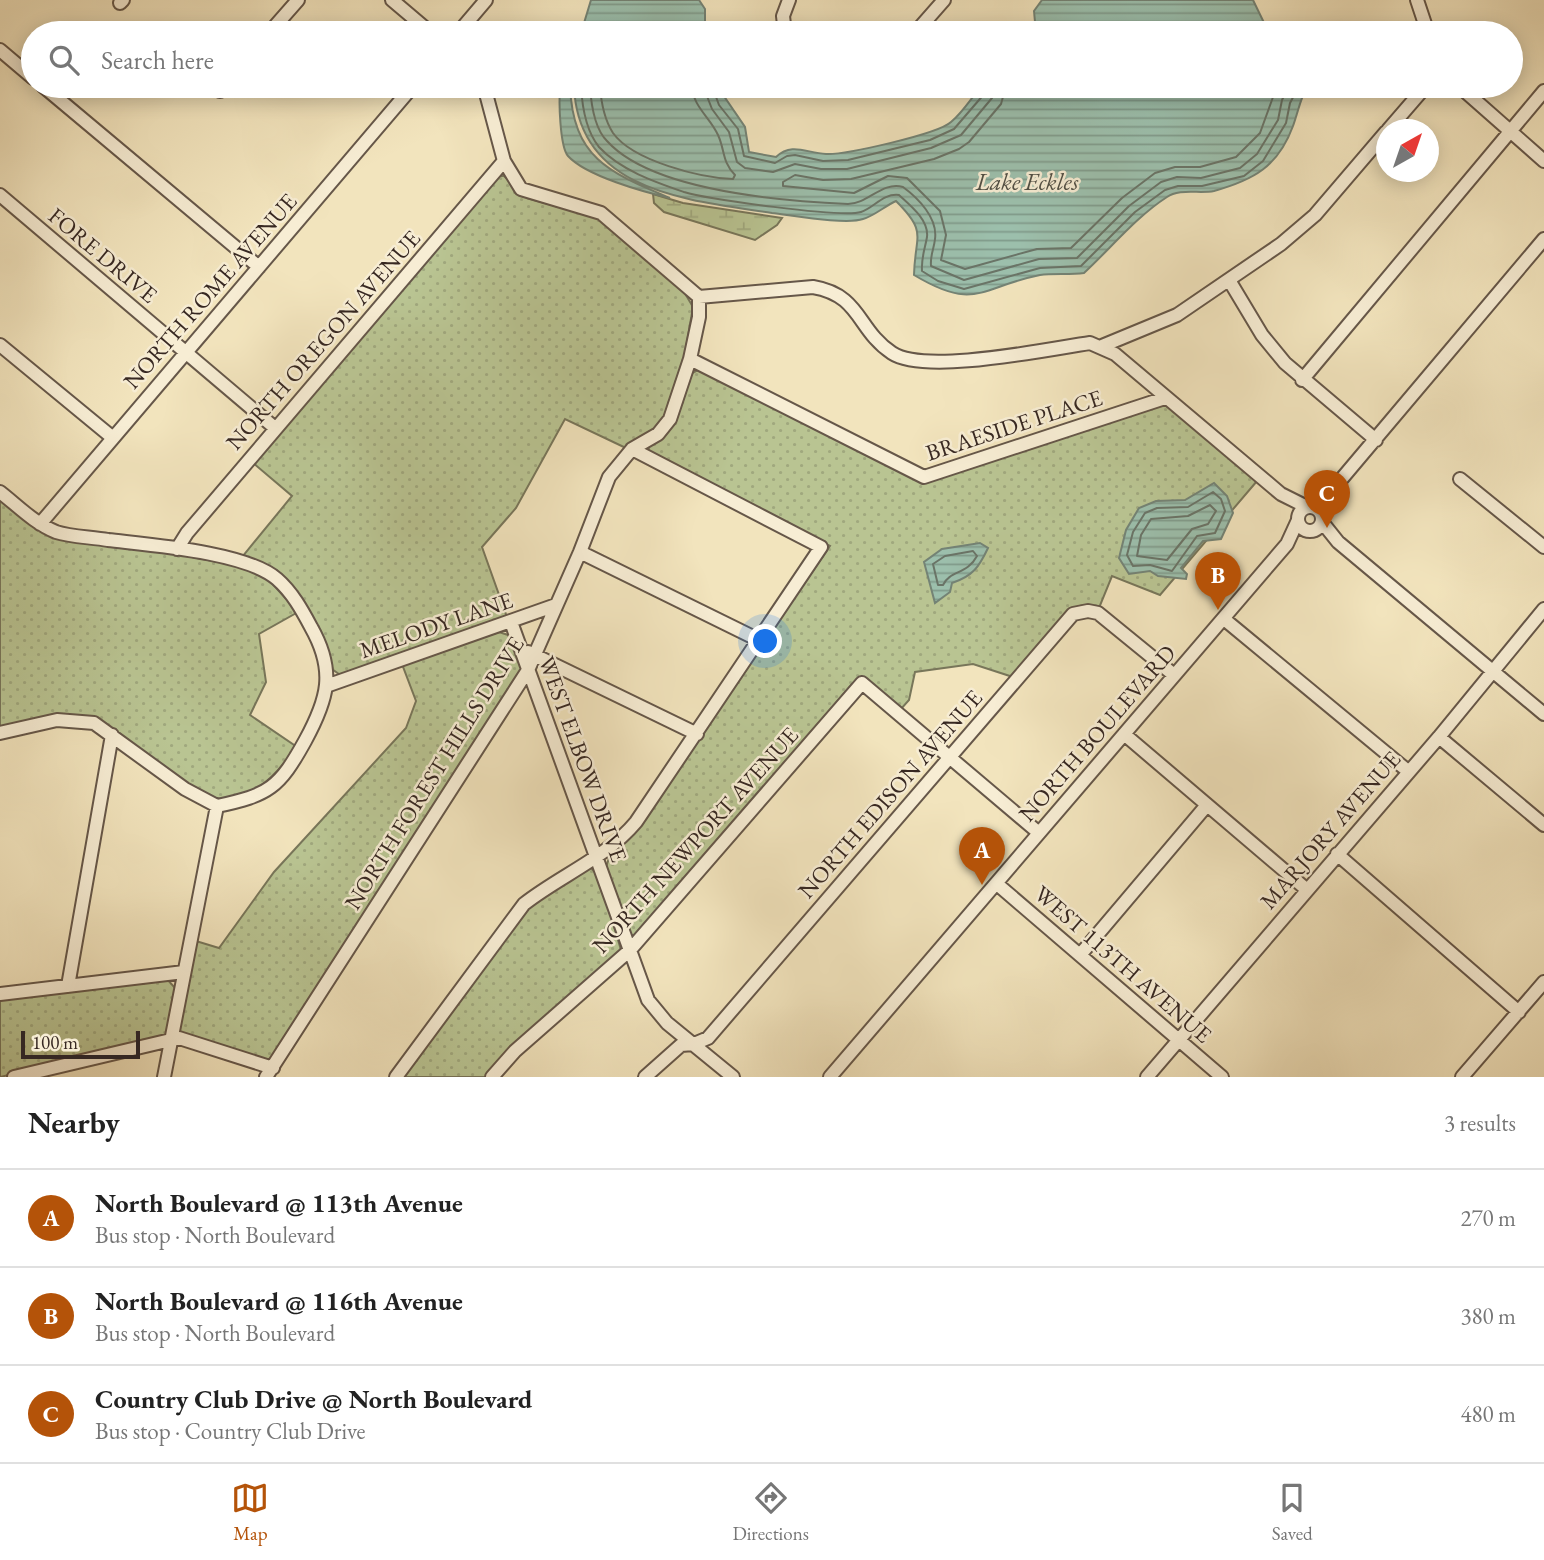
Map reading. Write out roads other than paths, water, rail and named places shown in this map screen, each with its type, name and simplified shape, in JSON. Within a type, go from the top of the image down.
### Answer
[{"type":"street","points":[[280,21],[298,0]]},
{"type":"street","points":[[392,0],[417,21]]},
{"type":"street","points":[[467,21],[485,0]]},
{"type":"street","points":[[784,21],[789,0]]},
{"type":"street","points":[[926,21],[944,0]]},
{"type":"street","points":[[1416,0],[1424,21]]},
{"type":"street","points":[[3,58],[21,70]]},
{"type":"street","points":[[1302,380],[1544,91]]},
{"type":"street","points":[[57,98],[259,267]]},
{"type":"street","name":"NORTH ROME AVENUE","points":[[40,524],[403,98]]},
{"type":"street","points":[[487,98],[504,161],[521,189],[601,212],[699,297],[813,287],[830,290],[856,308],[878,341],[894,354],[909,360],[972,360],[1090,343],[1102,346],[1115,354],[1303,513]]},
{"type":"street","points":[[1397,119],[1416,98]]},
{"type":"street","points":[[1472,98],[1544,161]]},
{"type":"street","points":[[1102,346],[1177,315],[1281,244],[1315,215],[1376,144]]},
{"type":"street","name":"NORTH OREGON AVENUE","points":[[177,549],[187,533],[275,428],[504,161]]},
{"type":"street","name":"FORE DRIVE","points":[[0,195],[275,428]]},
{"type":"street","points":[[1544,239],[1328,495],[1303,513],[1301,527],[1316,525],[1544,714]]},
{"type":"street","points":[[1229,280],[1262,335],[1302,380],[1376,440]]},
{"type":"street","name":"NORTH FOREST HILLS DRIVE","points":[[269,1072],[528,670],[580,552],[609,477],[632,449],[658,433],[670,419],[690,359],[699,317],[699,297]]},
{"type":"street","points":[[0,345],[113,438]]},
{"type":"street","name":"BRAESIDE PLACE","points":[[690,359],[924,477],[1165,398]]},
{"type":"street","points":[[396,1077],[524,904],[552,883],[618,843],[636,822],[761,641],[821,547],[632,449]]},
{"type":"street","points":[[1460,479],[1544,547]]},
{"type":"street","points":[[0,492],[40,524],[59,533],[177,549],[236,561],[277,579],[299,605],[319,640],[329,685],[318,716],[288,772],[257,798],[217,806],[185,789],[94,723],[57,720],[0,733]]},
{"type":"street","points":[[1316,525],[1328,495]]},
{"type":"street","points":[[1303,513],[1317,509],[1316,525]]},
{"type":"street","name":"NORTH BOULEVARD","points":[[830,1077],[1287,544],[1303,513]]},
{"type":"street","name":"NORTH BOULEVARD","points":[[1287,544],[1316,525]]},
{"type":"street","points":[[580,552],[761,641]]},
{"type":"street","name":"MELODY LANE","points":[[329,685],[556,605]]},
{"type":"street","name":"MARJORY AVENUE","points":[[1147,1077],[1439,737],[1544,609]]},
{"type":"street","name":"NORTH EDISON AVENUE","points":[[645,1077],[681,1045],[694,1044],[708,1038],[1073,614],[1088,611],[1098,613],[1174,675]]},
{"type":"street","points":[[1224,619],[1409,772]]},
{"type":"street","name":"WEST ELBOW DRIVE","points":[[511,622],[648,1000],[667,1023],[733,1077]]},
{"type":"street","points":[[520,648],[697,734]]},
{"type":"street","name":"NORTH NEWPORT AVENUE","points":[[492,1077],[515,1051],[630,950],[862,683],[950,757]]},
{"type":"street","points":[[68,986],[112,734]]},
{"type":"street","points":[[1124,734],[1306,889]]},
{"type":"street","points":[[1439,737],[1544,825]]},
{"type":"street","points":[[950,757],[1039,833]]},
{"type":"street","points":[[1080,955],[1207,805]]},
{"type":"street","points":[[164,1077],[217,806]]},
{"type":"street","points":[[1337,854],[1519,1012]]},
{"type":"street","name":"WEST 113TH AVENUE","points":[[997,884],[1222,1077]]},
{"type":"street","points":[[0,995],[184,972]]},
{"type":"street","points":[[1462,1077],[1544,982]]},
{"type":"street","points":[[13,1077],[179,1038],[269,1072]]},
{"type":"water","points":[[591,0],[699,0],[705,9],[705,21],[585,21]]},
{"type":"water","points":[[1042,0],[1253,0],[1263,21],[1035,21],[1034,11]]},
{"type":"water","points":[[560,98],[571,98],[578,131],[599,160],[629,180],[670,198],[601,176],[568,156],[563,143]]},
{"type":"water","name":"Lake Eckles","points":[[576,98],[725,98],[745,127],[749,152],[776,157],[794,149],[826,154],[852,151],[929,132],[951,122],[972,98],[1302,98],[1293,126],[1280,152],[1272,162],[1252,176],[1214,191],[1172,194],[1134,223],[1084,273],[1040,275],[990,290],[965,294],[951,292],[914,275],[916,228],[896,201],[871,216],[855,221],[772,213],[674,195],[643,185],[617,170],[595,149],[580,122]]},
{"type":"water","points":[[1214,483],[1227,496],[1233,513],[1221,539],[1203,541],[1181,568],[1187,574],[1186,579],[1158,576],[1150,571],[1129,574],[1119,558],[1126,530],[1139,508],[1156,501],[1185,500]]},
{"type":"water","points":[[980,543],[988,548],[978,566],[970,574],[952,583],[950,592],[935,603],[924,562],[942,549]]},
{"type":"place","name":"Country Club Drive @ North Boulevard","points":[[1327,528]]},
{"type":"place","name":"North Boulevard @ 116th Avenue","points":[[1218,610]]},
{"type":"place","name":"North Boulevard @ 113th Avenue","points":[[982,885]]}]
